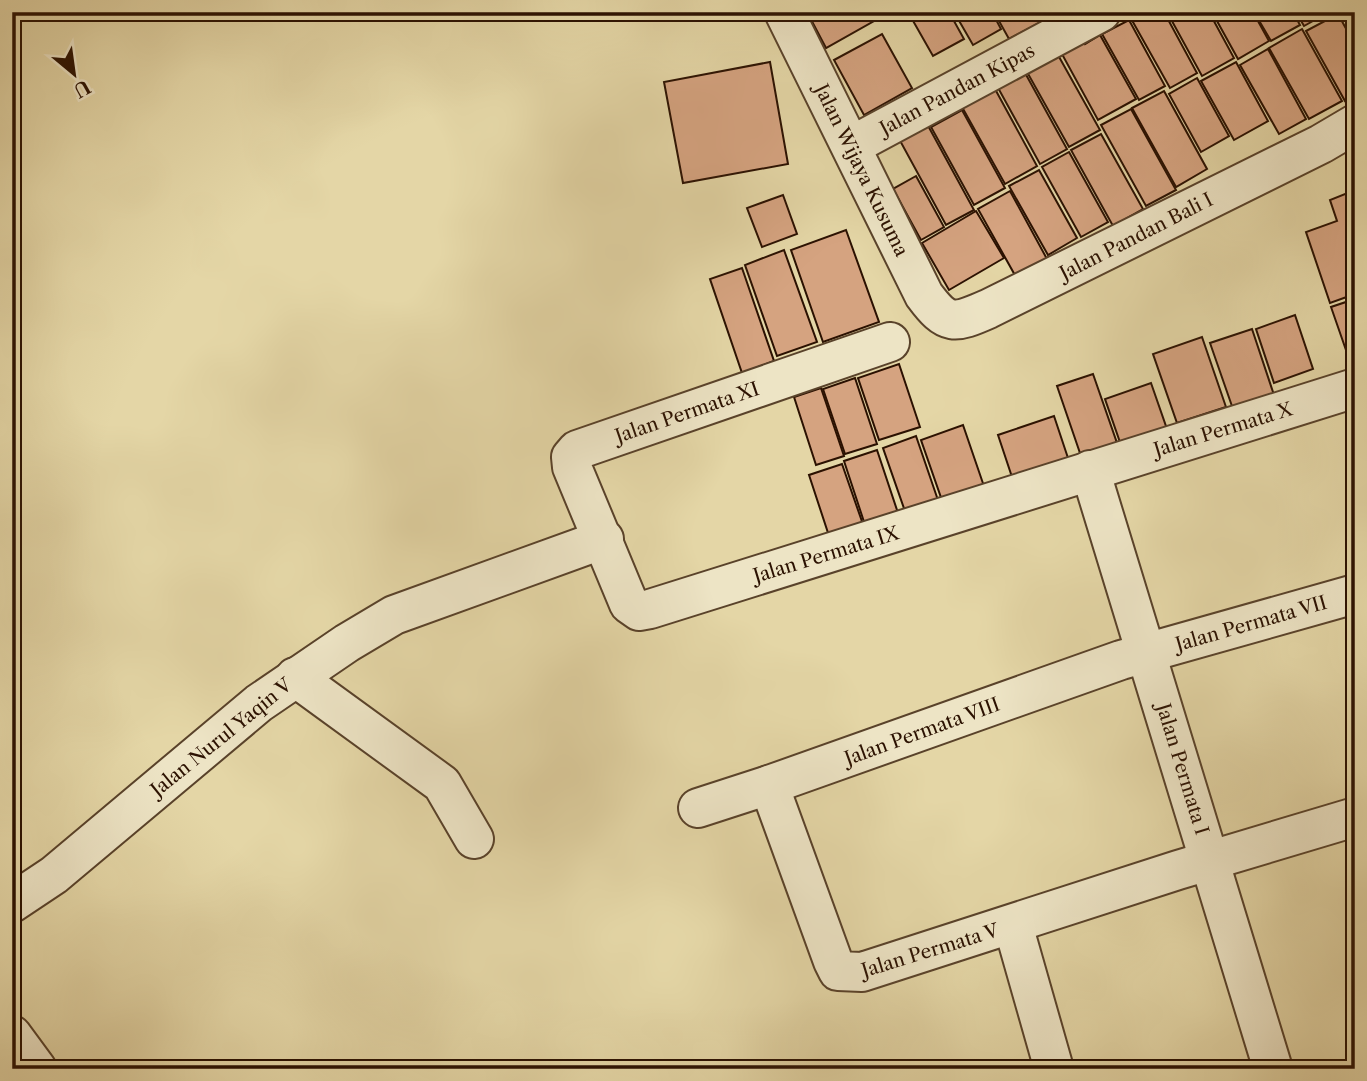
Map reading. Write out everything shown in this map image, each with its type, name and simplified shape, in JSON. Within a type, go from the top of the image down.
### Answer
[{"type":"street","name":"Jalan Wijaya Kusuma","points":[[784,12],[924,295],[935,310],[949,320]]},
{"type":"street","name":"Jalan Pandan Kipas","points":[[851,146],[1101,12]]},
{"type":"street","name":"Jalan Pandan Bali I","points":[[949,320],[965,319],[988,309],[1338,142],[1355,124]]},
{"type":"street","name":"Jalan Permata XI","points":[[604,539],[572,467],[571,457],[577,450],[890,342]]},
{"type":"street","name":"Jalan Permata X","points":[[1090,471],[1355,388]]},
{"type":"street","name":"Jalan Permata IX","points":[[604,539],[629,604],[639,611],[1090,471]]},
{"type":"street","name":"Jalan Permata I","points":[[1090,471],[1273,1069]]},
{"type":"street","name":"Jalan Nurul Yaqin V","points":[[12,903],[54,876],[259,703],[295,677],[394,615],[604,539]]},
{"type":"street","name":"Jalan Permata VII","points":[[1146,652],[1355,594]]},
{"type":"street","name":"Jalan Permata VIII","points":[[698,808],[1146,652]]},
{"type":"street","points":[[295,677],[442,784],[474,839]]},
{"type":"street","name":"Jalan Permata V","points":[[769,785],[832,961],[838,971],[862,972],[1211,860],[1355,817]]},
{"type":"street","points":[[1013,925],[1054,1069]]},
{"type":"street","points":[[12,1035],[37,1069]]},
{"type":"building","points":[[807,12],[890,12],[826,48]]},
{"type":"building","points":[[908,12],[949,12],[964,39],[933,56]]},
{"type":"building","points":[[954,12],[992,12],[1001,29],[973,45]]},
{"type":"building","points":[[994,12],[1041,12],[1045,20],[1009,39]]},
{"type":"building","points":[[1133,12],[1164,12],[1197,73],[1170,88],[1129,15]]},
{"type":"building","points":[[1167,12],[1209,12],[1234,58],[1202,76]]},
{"type":"building","points":[[1212,12],[1253,12],[1269,41],[1238,59]]},
{"type":"building","points":[[1254,12],[1293,12],[1300,25],[1271,41]]},
{"type":"building","points":[[1296,12],[1329,12],[1304,26]]},
{"type":"building","points":[[1341,12],[1355,12],[1355,38]]},
{"type":"building","points":[[1338,14],[1355,45],[1355,95],[1345,101],[1306,31]]},
{"type":"building","points":[[1129,20],[1165,86],[1139,100],[1102,34]]},
{"type":"building","points":[[1302,29],[1342,101],[1309,119],[1269,48]]},
{"type":"building","points":[[1079,33],[1085,44],[1100,35],[1136,99],[1098,120],[1057,45]]},
{"type":"building","points":[[882,34],[912,88],[864,115],[834,60]]},
{"type":"building","points":[[1268,49],[1306,119],[1279,134],[1240,65]]},
{"type":"building","points":[[1058,55],[1100,130],[1069,147],[1027,72]]},
{"type":"building","points":[[770,62],[788,164],[683,183],[664,82]]},
{"type":"building","points":[[1236,62],[1268,121],[1234,140],[1201,81]]},
{"type":"building","points":[[1024,71],[1067,149],[1040,164],[997,86]]},
{"type":"building","points":[[1197,78],[1229,136],[1201,152],[1169,94]]},
{"type":"building","points":[[995,89],[1037,166],[1005,184],[962,107]]},
{"type":"building","points":[[1164,91],[1207,169],[1176,187],[1132,108]]},
{"type":"building","points":[[1131,109],[1176,190],[1146,206],[1101,125]]},
{"type":"building","points":[[962,110],[1005,188],[974,205],[931,127]]},
{"type":"building","points":[[926,122],[974,210],[946,225],[898,137]]},
{"type":"building","points":[[1101,134],[1143,209],[1113,226],[1071,150]]},
{"type":"building","points":[[1069,152],[1108,222],[1081,237],[1042,167]]},
{"type":"building","points":[[1039,170],[1077,238],[1048,255],[1009,186]]},
{"type":"building","points":[[916,176],[944,227],[921,240],[893,189]]},
{"type":"building","points":[[1010,191],[1047,259],[1016,277],[978,209]]},
{"type":"building","points":[[1350,192],[1355,205],[1355,294],[1330,303],[1306,232],[1337,221],[1330,200]]},
{"type":"building","points":[[783,195],[797,234],[762,247],[747,208]]},
{"type":"building","points":[[976,211],[1004,258],[949,290],[922,243]]},
{"type":"building","points":[[846,230],[879,322],[823,342],[791,250]]},
{"type":"building","points":[[784,250],[817,342],[777,356],[745,265]]},
{"type":"building","points":[[742,268],[774,361],[742,373],[710,279]]},
{"type":"building","points":[[1355,299],[1355,376],[1331,307]]},
{"type":"building","points":[[1295,315],[1313,369],[1274,383],[1256,329]]},
{"type":"building","points":[[1252,329],[1274,395],[1233,409],[1210,343]]},
{"type":"building","points":[[1202,337],[1226,407],[1177,423],[1153,354]]},
{"type":"building","points":[[899,364],[920,427],[879,440],[858,378]]},
{"type":"building","points":[[1093,374],[1117,443],[1081,456],[1057,386]]},
{"type":"building","points":[[855,378],[877,444],[845,454],[823,389]]},
{"type":"building","points":[[1151,383],[1168,432],[1122,448],[1105,399]]},
{"type":"building","points":[[821,388],[844,456],[816,465],[794,397]]},
{"type":"building","points":[[1054,416],[1068,458],[1012,477],[998,435]]},
{"type":"building","points":[[963,425],[987,495],[945,509],[921,440]]},
{"type":"building","points":[[916,436],[940,506],[907,517],[883,448]]},
{"type":"building","points":[[877,450],[900,519],[867,531],[844,461]]},
{"type":"building","points":[[842,464],[866,533],[832,545],[809,475]]}]
